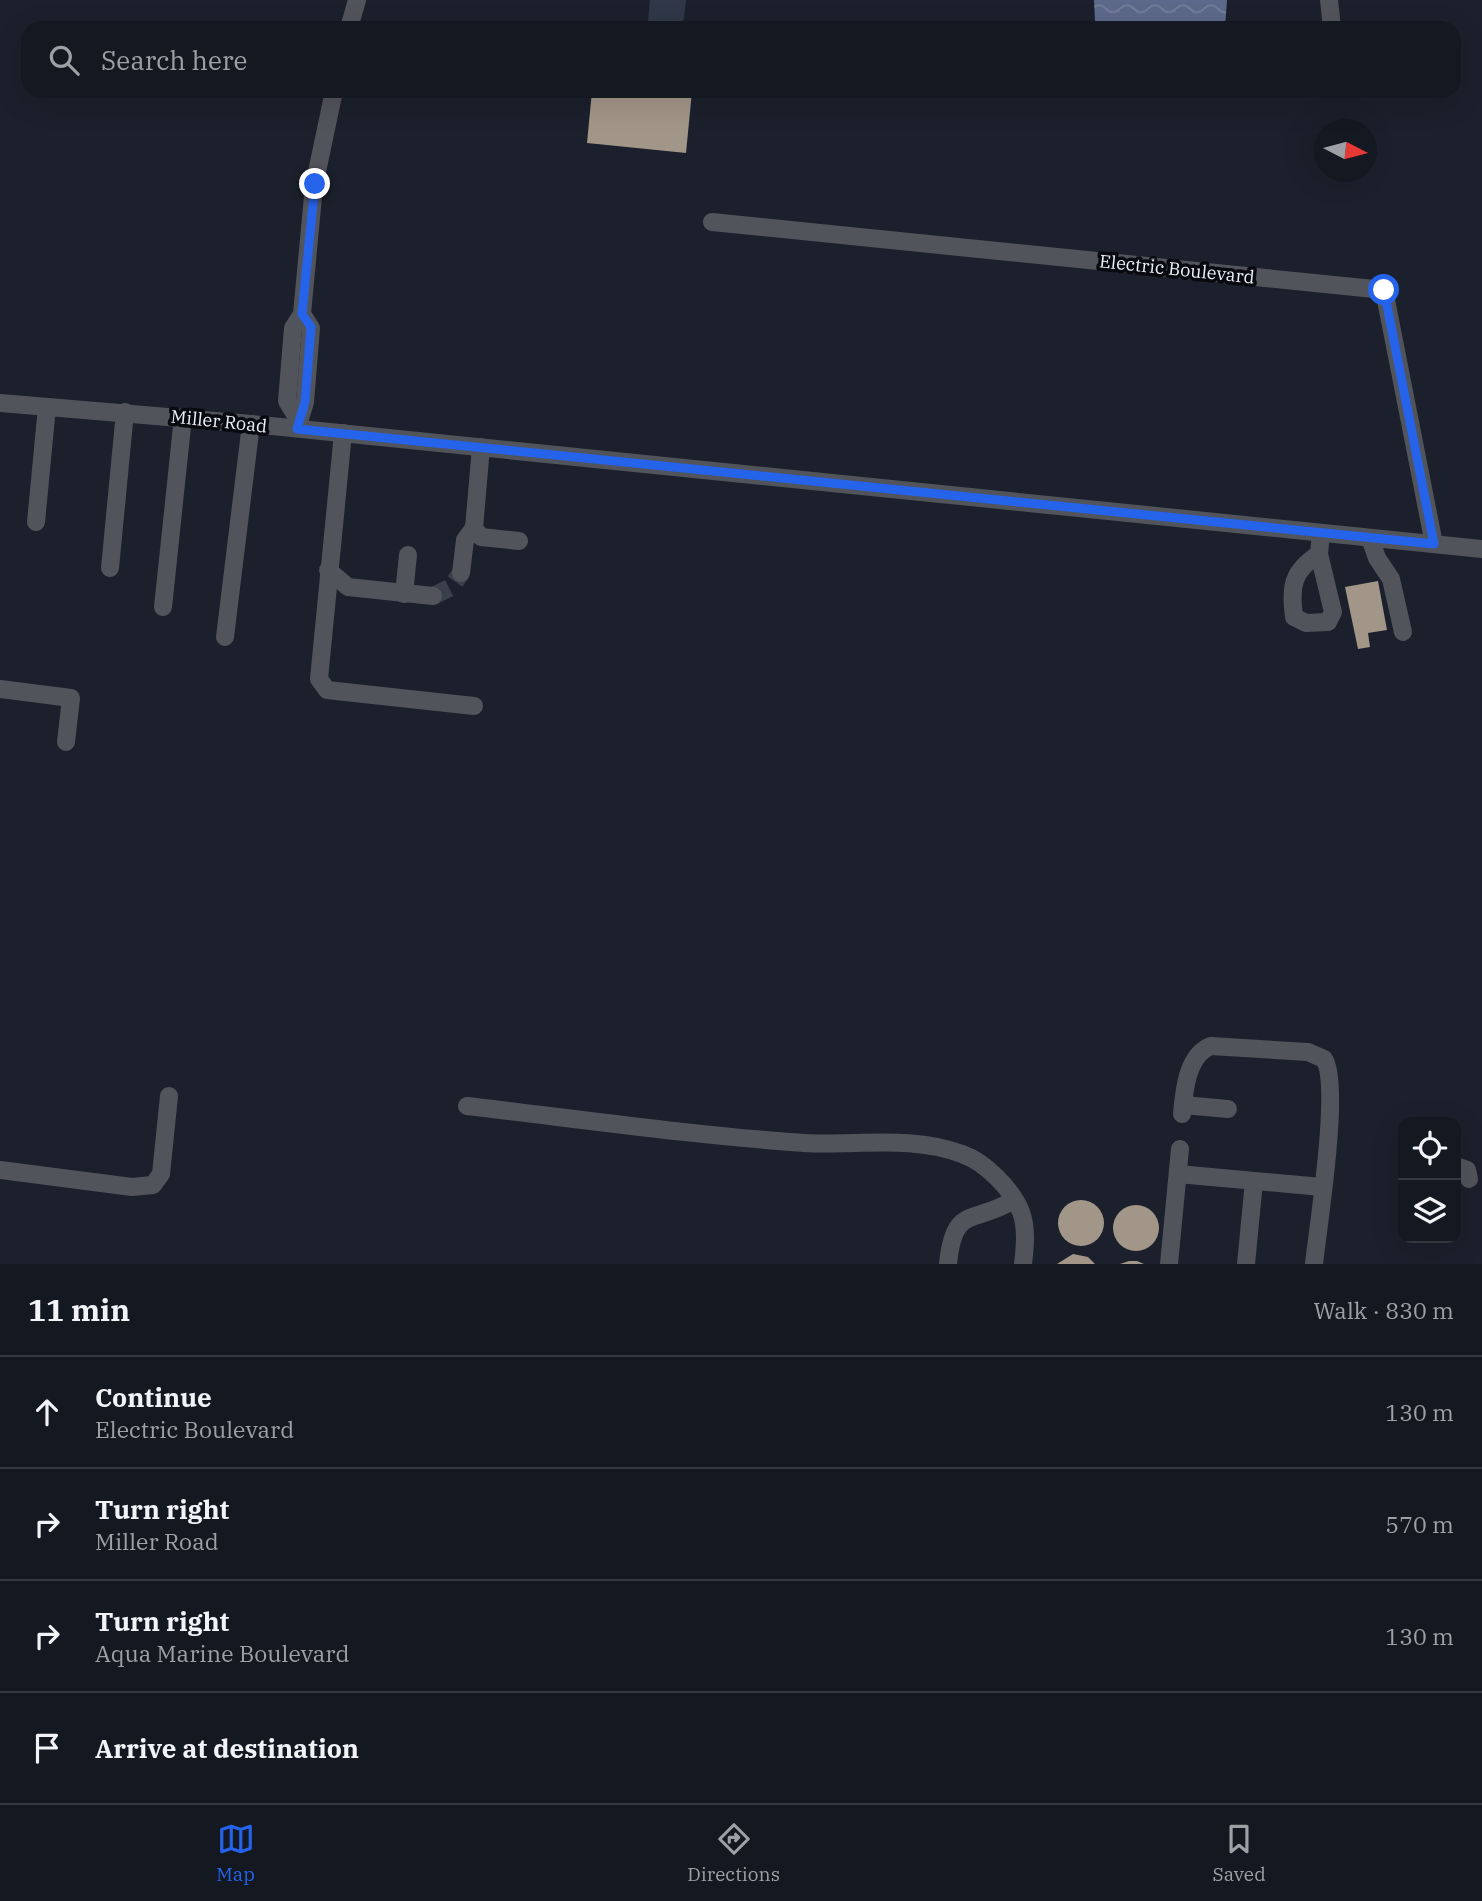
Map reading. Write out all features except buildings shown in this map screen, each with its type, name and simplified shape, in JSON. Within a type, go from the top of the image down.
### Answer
[{"type":"street","points":[[351,21],[357,0]]},
{"type":"street","points":[[1329,0],[1331,21]]},
{"type":"street","points":[[297,424],[305,402],[311,327],[302,314],[315,184],[333,98]]},
{"type":"street","name":"Electric Boulevard","points":[[712,222],[1384,290],[1434,544]]},
{"type":"street","name":"Miller Road","points":[[0,403],[251,424],[297,424],[343,433],[1482,549]]},
{"type":"street","points":[[36,522],[47,407]]},
{"type":"street","points":[[110,568],[125,412]]},
{"type":"street","points":[[163,607],[183,417]]},
{"type":"street","points":[[225,637],[251,424]]},
{"type":"street","points":[[343,433],[318,679],[327,690],[474,706]]},
{"type":"street","points":[[461,573],[465,540],[474,528],[481,447]]},
{"type":"street","points":[[474,528],[481,537],[519,541]]},
{"type":"street","points":[[1319,554],[1321,533]]},
{"type":"street","points":[[1370,538],[1377,558],[1391,579],[1402,632]]},
{"type":"street","points":[[404,594],[408,555]]},
{"type":"street","points":[[328,570],[348,587],[433,596]]},
{"type":"street","points":[[0,689],[71,698],[66,742]]},
{"type":"street","points":[[1228,1109],[1183,1109],[1191,1069],[1205,1049],[1211,1046],[1319,1054],[1329,1066],[1331,1078],[1314,1264]]},
{"type":"street","points":[[0,1170],[132,1187],[153,1185],[161,1174],[169,1096]]},
{"type":"street","points":[[467,1106],[743,1138],[927,1146],[962,1154],[984,1166],[1014,1200],[1021,1213],[1026,1240],[1023,1264]]},
{"type":"street","points":[[1169,1264],[1180,1149]]},
{"type":"street","points":[[1461,1168],[1467,1170],[1469,1183]]},
{"type":"street","points":[[1178,1174],[1322,1187]]},
{"type":"street","points":[[1246,1264],[1254,1181]]},
{"type":"street","points":[[948,1264],[957,1225],[964,1219],[996,1211],[1014,1200]]},
{"type":"shaded area","points":[[650,0],[686,0],[683,21],[648,21]]},
{"type":"water","points":[[1094,0],[1227,0],[1226,21],[1095,21]]},
{"type":"tunnel","points":[[433,596],[451,587],[461,573]]},
{"type":"route","points":[[315,184],[302,314],[311,327],[305,402],[297,429],[1434,544],[1384,290]]}]
